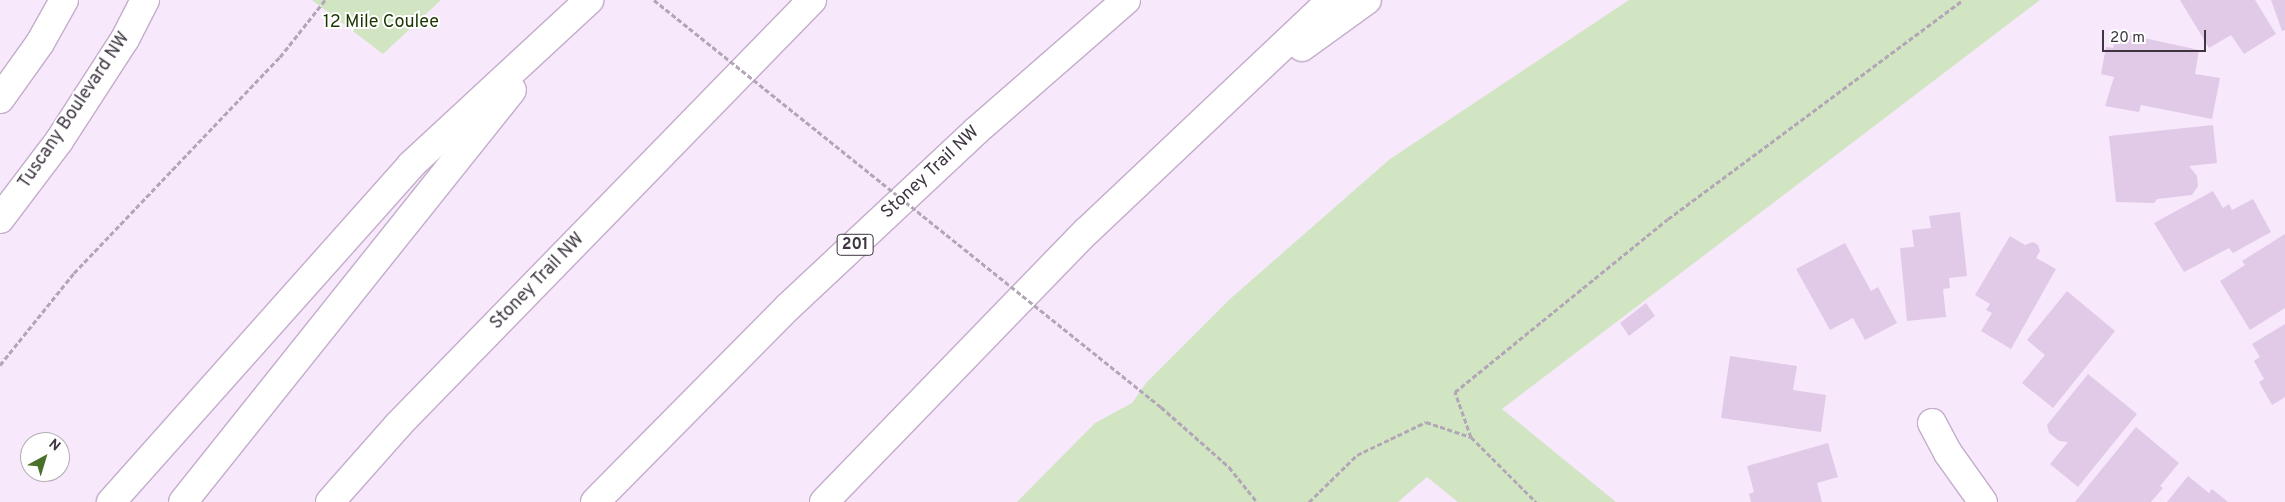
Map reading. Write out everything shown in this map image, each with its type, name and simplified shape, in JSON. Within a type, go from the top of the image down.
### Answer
[{"type":"main road","points":[[0,99],[40,43],[64,0]]},
{"type":"main road","name":"Tuscany Boulevard NW","points":[[0,219],[64,133],[126,39],[146,0]]},
{"type":"main road","name":"Stoney Trail NW","points":[[330,502],[399,424],[812,0]]},
{"type":"main road","name":"Stoney Trail NW","points":[[595,502],[788,307],[976,131],[1126,0]]},
{"type":"main road","points":[[824,502],[1087,231],[1331,0]]},
{"type":"main road","points":[[1216,110],[1367,0]]},
{"type":"main road","points":[[111,502],[411,166],[580,8]]},
{"type":"main road","points":[[182,502],[580,8]]},
{"type":"main road","points":[[1932,424],[1948,453],[1983,502]]},
{"type":"path","points":[[0,366],[74,273],[280,57],[325,0]]},
{"type":"path","points":[[654,0],[1161,407],[1229,467],[1257,502]]},
{"type":"path","points":[[1536,502],[1471,437],[1455,392],[1668,219],[1963,0]]},
{"type":"path","points":[[1310,502],[1357,455],[1426,422],[1471,437]]},
{"type":"green space","name":"12 Mile Coulee","points":[[312,0],[441,0],[383,54]]},
{"type":"green space","points":[[1629,0],[2040,0],[1502,409],[1616,502],[1458,502],[1427,477],[1398,502],[1017,502],[1095,423],[1132,403],[1146,383],[1230,299],[1390,159]]},
{"type":"building","points":[[2180,0],[2255,0],[2276,34],[2244,54],[2231,35],[2209,48]]},
{"type":"building","points":[[2271,0],[2285,0],[2285,30],[2282,31]]},
{"type":"building","points":[[2116,32],[2199,50],[2195,74],[2220,78],[2212,119],[2141,105],[2139,112],[2105,106],[2114,77],[2101,74],[2106,47],[2113,48]]},
{"type":"building","points":[[2213,125],[2217,163],[2189,166],[2197,176],[2198,186],[2192,195],[2157,199],[2154,203],[2116,202],[2109,136]]},
{"type":"building","points":[[2213,191],[2223,208],[2229,204],[2232,210],[2253,199],[2271,232],[2233,253],[2229,248],[2184,272],[2154,223]]},
{"type":"building","points":[[1960,212],[1967,276],[1949,278],[1950,288],[1943,289],[1946,317],[1907,321],[1900,248],[1914,247],[1912,230],[1931,228],[1929,216]]},
{"type":"building","points":[[2285,234],[2285,308],[2250,330],[2220,281],[2245,265],[2242,261]]},
{"type":"building","points":[[2010,236],[2025,245],[2033,242],[2038,245],[2040,251],[2036,258],[2056,269],[2011,349],[1981,331],[1992,313],[1986,310],[1990,304],[1975,295]]},
{"type":"building","points":[[1845,243],[1871,291],[1878,287],[1897,323],[1865,340],[1853,318],[1830,330],[1796,269]]},
{"type":"building","points":[[2067,291],[2115,331],[2053,408],[2022,383],[2045,355],[2027,340]]},
{"type":"building","points":[[1646,303],[1655,316],[1629,336],[1620,323]]},
{"type":"building","points":[[2285,324],[2285,397],[2272,405],[2259,382],[2264,379],[2254,361],[2260,357],[2252,344]]},
{"type":"building","points":[[1730,356],[1797,366],[1793,390],[1826,395],[1821,432],[1721,418]]},
{"type":"building","points":[[2088,374],[2137,414],[2078,487],[2050,464],[2068,442],[2059,441],[2049,433],[2047,425]]},
{"type":"building","points":[[2136,427],[2179,463],[2160,486],[2163,488],[2151,502],[2075,502]]},
{"type":"building","points":[[1828,443],[1838,477],[1817,483],[1822,502],[1751,502],[1749,494],[1754,492],[1747,466]]},
{"type":"building","points":[[2188,476],[2209,493],[2212,489],[2228,502],[2167,502]]}]
